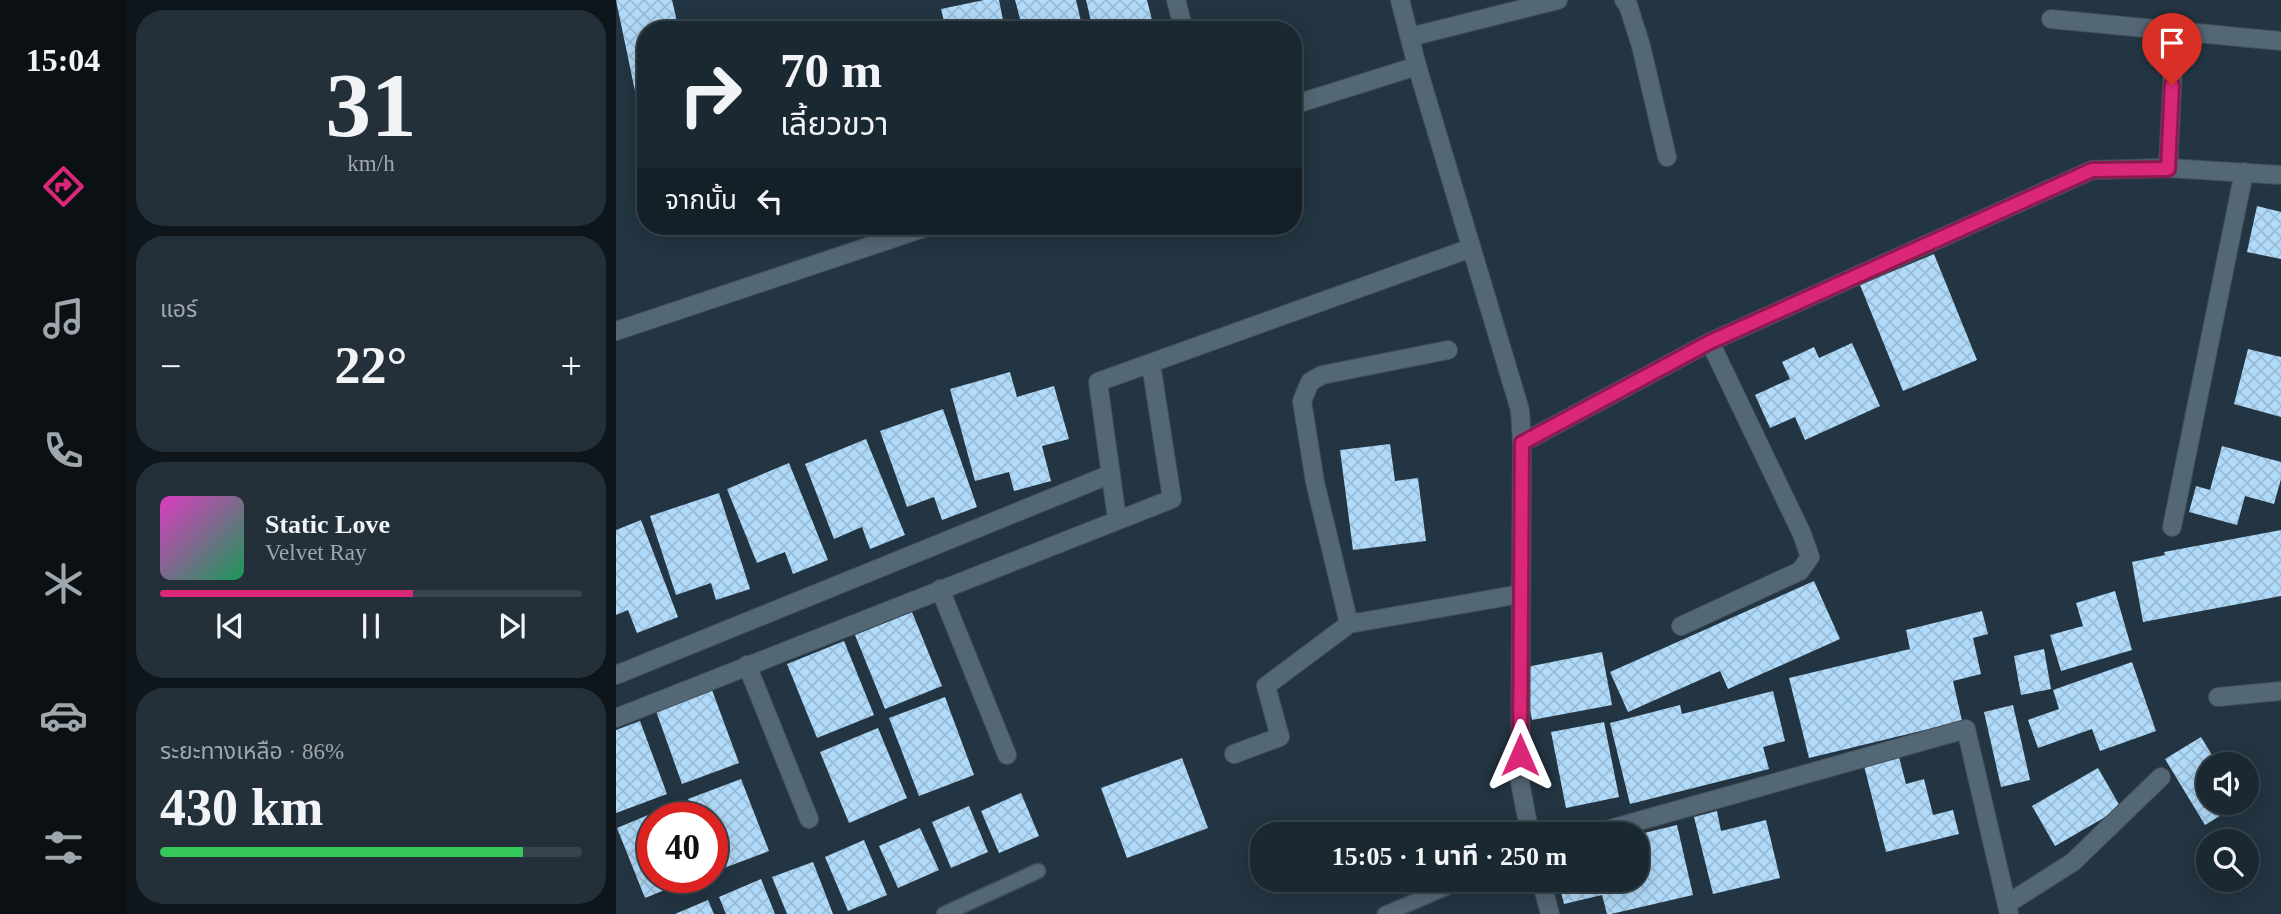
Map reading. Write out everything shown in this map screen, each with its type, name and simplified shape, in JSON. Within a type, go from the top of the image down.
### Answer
[{"type":"street","points":[[1176,0],[1182,21]]},
{"type":"street","points":[[1401,0],[1417,66],[1520,410],[1520,782],[1528,822]]},
{"type":"street","points":[[1410,37],[1558,0]]},
{"type":"street","points":[[1624,0],[1641,46],[1667,157]]},
{"type":"street","points":[[2051,19],[2281,41]]},
{"type":"street","points":[[2168,169],[2175,29]]},
{"type":"street","points":[[1302,102],[1417,66]]},
{"type":"street","points":[[1522,443],[1710,342],[2092,170],[2168,169],[2281,175]]},
{"type":"street","points":[[2172,527],[2244,172]]},
{"type":"street","points":[[616,331],[903,235]]},
{"type":"street","points":[[1117,519],[1098,382],[1471,248]]},
{"type":"street","points":[[1681,626],[1800,571],[1810,557],[1802,534],[1710,342]]},
{"type":"street","points":[[1349,624],[1315,482],[1301,401],[1310,382],[1322,374],[1448,351]]},
{"type":"street","points":[[616,718],[1172,499],[1151,364]]},
{"type":"street","points":[[616,675],[1111,474]]},
{"type":"street","points":[[940,589],[1007,755]]},
{"type":"street","points":[[1234,754],[1280,737],[1266,685],[1349,624],[1521,594]]},
{"type":"street","points":[[747,665],[809,819]]},
{"type":"street","points":[[2218,697],[2281,691]]},
{"type":"street","points":[[1636,822],[1966,729],[2008,909],[2073,862],[2161,777]]},
{"type":"street","points":[[1544,892],[1550,914]]},
{"type":"lane","points":[[944,914],[1038,871]]},
{"type":"lane","points":[[1385,914],[1436,892]]},
{"type":"building","points":[[616,0],[672,0],[677,21],[637,21],[636,96]]},
{"type":"building","points":[[984,0],[999,0],[1003,21],[944,21],[941,9]]},
{"type":"building","points":[[1015,0],[1076,0],[1081,21],[1021,21]]},
{"type":"building","points":[[1086,0],[1147,0],[1152,21],[1091,21]]},
{"type":"building","points":[[2257,206],[2281,212],[2281,259],[2247,252]]},
{"type":"building","points":[[1934,254],[1977,360],[1903,391],[1860,285]]},
{"type":"building","points":[[1852,343],[1880,406],[1805,440],[1795,417],[1770,428],[1755,395],[1790,379],[1782,362],[1814,347],[1819,358]]},
{"type":"building","points":[[2248,349],[2281,357],[2281,417],[2234,404]]},
{"type":"building","points":[[1010,372],[1017,397],[1054,386],[1069,439],[1042,446],[1051,481],[1014,491],[1009,472],[975,481],[950,389]]},
{"type":"building","points":[[943,409],[977,507],[942,520],[934,497],[907,507],[880,431]]},
{"type":"building","points":[[866,439],[905,535],[870,549],[862,527],[834,539],[805,464]]},
{"type":"building","points":[[1390,444],[1395,481],[1418,478],[1426,541],[1353,550],[1340,450]]},
{"type":"building","points":[[2222,446],[2281,462],[2281,479],[2274,504],[2245,496],[2237,525],[2189,512],[2196,486],[2210,490]]},
{"type":"building","points":[[789,463],[828,560],[793,574],[785,552],[757,563],[727,489]]},
{"type":"building","points":[[719,493],[750,589],[716,600],[711,583],[676,595],[650,516]]},
{"type":"building","points":[[641,520],[678,617],[637,633],[628,610],[616,615],[616,530]]},
{"type":"building","points":[[2281,530],[2281,596],[2143,622],[2132,562],[2165,555],[2164,552]]},
{"type":"building","points":[[1814,581],[1840,639],[1728,689],[1720,671],[1628,712],[1610,672]]},
{"type":"building","points":[[2115,591],[2132,650],[2061,671],[2050,635],[2083,626],[2076,603]]},
{"type":"building","points":[[1982,611],[1988,634],[1973,638],[1981,674],[1953,681],[1962,721],[1809,758],[1789,678],[1910,649],[1906,630]]},
{"type":"building","points":[[912,612],[942,686],[885,709],[855,635]]},
{"type":"building","points":[[844,641],[874,715],[817,738],[787,664]]},
{"type":"building","points":[[2044,649],[2051,689],[2021,695],[2014,656]]},
{"type":"building","points":[[1602,652],[1612,705],[1532,720],[1522,668]]},
{"type":"building","points":[[2132,662],[2156,731],[2100,751],[2092,729],[2038,748],[2028,720],[2059,709],[2053,690]]},
{"type":"building","points":[[712,690],[739,763],[682,784],[656,711]]},
{"type":"building","points":[[1773,691],[1785,741],[1763,747],[1769,769],[1630,804],[1610,723],[1680,705],[1682,714]]},
{"type":"building","points":[[945,697],[974,775],[919,796],[889,718]]},
{"type":"building","points":[[2013,705],[2030,780],[2001,787],[1984,712]]},
{"type":"building","points":[[640,721],[667,794],[646,802],[637,802],[637,805],[616,813],[616,730]]},
{"type":"building","points":[[1604,722],[1619,797],[1566,808],[1551,732]]},
{"type":"building","points":[[878,728],[907,798],[849,823],[820,752]]},
{"type":"building","points":[[2201,737],[2210,752],[2196,752],[2196,810],[2165,759]]},
{"type":"building","points":[[1898,753],[1906,784],[1924,779],[1933,815],[1953,810],[1959,834],[1886,852],[1863,762]]},
{"type":"building","points":[[1182,758],[1208,828],[1127,858],[1101,788]]},
{"type":"building","points":[[2098,768],[2121,808],[2055,846],[2032,806]]},
{"type":"building","points":[[741,779],[769,851],[728,866],[728,802],[689,802],[688,799]]},
{"type":"building","points":[[1021,793],[1039,836],[999,853],[981,811]]},
{"type":"building","points":[[969,806],[988,852],[951,868],[932,822]]},
{"type":"building","points":[[1717,811],[1721,831],[1766,820],[1780,878],[1713,894],[1694,817]]},
{"type":"building","points":[[2199,815],[2221,815],[2205,825]]},
{"type":"building","points":[[637,820],[637,878],[617,828]]},
{"type":"building","points":[[1677,825],[1693,895],[1611,914],[1607,914],[1602,895],[1564,904],[1561,892],[1649,892],[1649,832]]},
{"type":"building","points":[[920,828],[939,870],[898,888],[879,846]]},
{"type":"building","points":[[864,840],[887,895],[848,911],[825,857]]},
{"type":"building","points":[[813,862],[833,914],[787,914],[772,877]]},
{"type":"building","points":[[761,879],[775,914],[726,914],[719,897]]},
{"type":"building","points":[[643,893],[657,893],[645,898]]},
{"type":"building","points":[[708,900],[714,914],[675,914]]},
{"type":"route","points":[[1520,755],[1522,443],[1710,342],[2092,170],[2168,169],[2172,85]]}]
